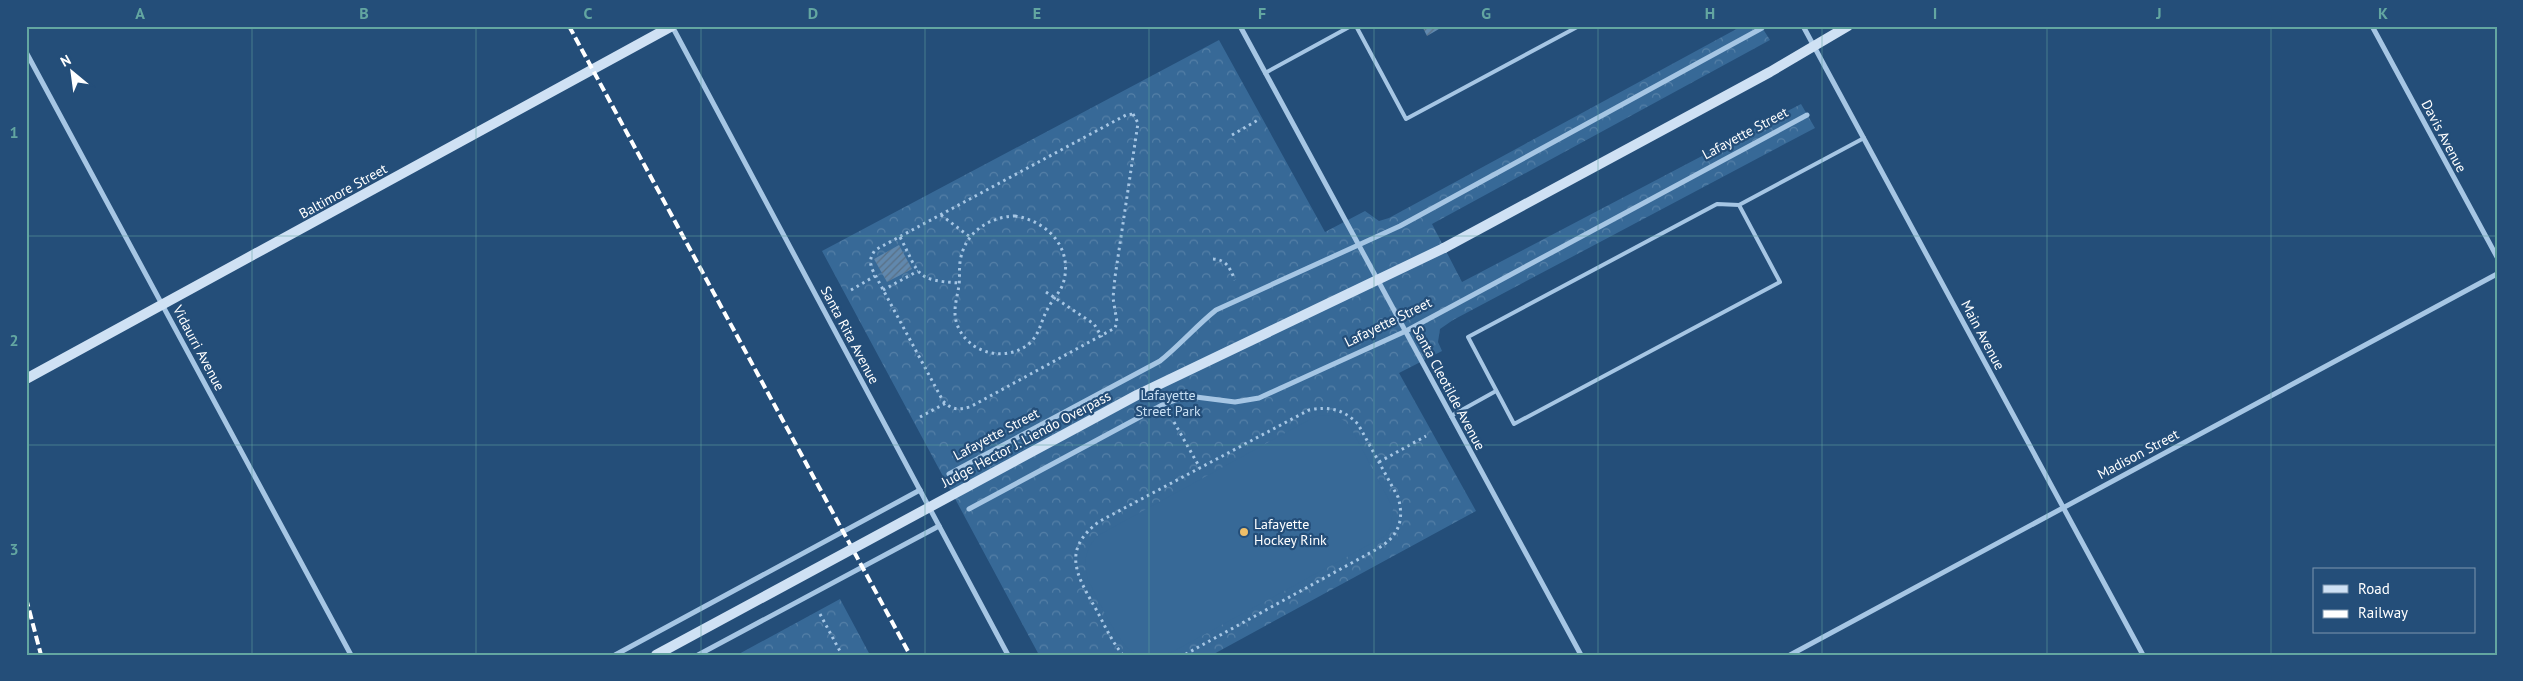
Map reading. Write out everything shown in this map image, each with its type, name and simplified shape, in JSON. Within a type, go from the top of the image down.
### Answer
[{"type":"main road","name":"Baltimore Street","points":[[26,379],[672,26]]},
{"type":"main road","points":[[1814,47],[1848,26]]},
{"type":"main road","name":"Judge Hector J. Liendo Overpass","points":[[656,655],[1137,395],[1444,248],[1814,47]]},
{"type":"street","name":"Santa Rita Avenue","points":[[672,26],[1008,655]]},
{"type":"street","name":"Santa Cleotilde Avenue","points":[[1240,26],[1581,655]]},
{"type":"street","name":"Main Avenue","points":[[1803,26],[2143,655]]},
{"type":"street","name":"Davis Avenue","points":[[2372,26],[2497,257]]},
{"type":"street","name":"Lafayette Street","points":[[950,474],[1160,361],[1175,349],[1192,329],[1216,310],[1400,226],[1762,28]]},
{"type":"street","name":"Vidaurri Avenue","points":[[26,52],[351,655]]},
{"type":"street","name":"Lafayette Street","points":[[968,510],[1164,404],[1188,396],[1235,402],[1259,398],[1406,331],[1808,115]]},
{"type":"street","name":"Madison Street","points":[[1790,655],[2497,274]]},
{"type":"street","points":[[615,655],[920,490]]},
{"type":"street","points":[[698,655],[939,526]]},
{"type":"lane","points":[[1265,73],[1351,26]]},
{"type":"lane","points":[[1356,26],[1406,119],[1579,26]]},
{"type":"lane","points":[[1740,205],[1780,282],[1514,424],[1468,337],[1717,204],[1740,205],[1864,138]]},
{"type":"lane","points":[[1451,416],[1496,391]]},
{"type":"path","points":[[1133,114],[1138,123],[1115,278],[1113,298],[1117,322],[1112,331],[970,407],[959,410],[950,408],[946,403],[870,264],[875,250],[941,215],[1126,115],[1133,114]]},
{"type":"path","points":[[1232,135],[1258,120]]},
{"type":"path","points":[[941,215],[970,236]]},
{"type":"path","points":[[1015,216],[1040,223],[1053,235],[1064,258],[1064,275],[1055,299],[1046,311],[1039,332],[1029,344],[1008,354],[994,354],[973,346],[959,330],[954,308],[959,283],[960,261],[970,236],[982,225],[998,217],[1015,216]]},
{"type":"path","points":[[900,237],[918,271],[925,279],[959,283]]},
{"type":"path","points":[[1213,259],[1222,260],[1226,263],[1236,283]]},
{"type":"path","points":[[883,290],[918,271]]},
{"type":"path","points":[[851,290],[875,276]]},
{"type":"path","points":[[1046,292],[1094,324],[1102,337]]},
{"type":"path","points":[[920,418],[946,403]]},
{"type":"path","points":[[1123,655],[1076,571],[1076,551],[1087,531],[1117,512],[1309,410],[1322,407],[1336,408],[1349,415],[1358,424],[1398,497],[1401,509],[1397,533],[1388,542],[1184,655]]},
{"type":"path","points":[[1379,462],[1426,436]]},
{"type":"path","points":[[820,613],[842,655]]},
{"type":"green space","name":"Lafayette Street Park","points":[[1742,26],[1761,26],[1770,40],[1432,224],[1462,282],[1801,104],[1815,128],[1453,320],[1440,329],[1438,342],[1442,351],[1399,373],[1476,511],[1212,655],[1039,655],[822,251],[1219,40],[1325,232],[1365,211],[1379,221],[1389,218]]},
{"type":"green space","name":"Lafayette Hockey Rink","points":[[1331,415],[1343,420],[1351,428],[1393,508],[1391,526],[1385,536],[1174,651],[1161,655],[1145,656],[1136,654],[1129,649],[1116,632],[1088,580],[1086,556],[1097,536],[1309,420],[1317,416]]},
{"type":"green space","points":[[840,599],[870,655],[737,655]]},
{"type":"building","points":[[1422,26],[1444,26],[1427,36]]},
{"type":"building","points":[[899,245],[912,269],[887,282],[874,259]]},
{"type":"railway","points":[[569,26],[910,655]]},
{"type":"railway","points":[[26,598],[41,655]]},
{"type":"place","name":"Lafayette Hockey Rink","points":[[1244,532]]}]
